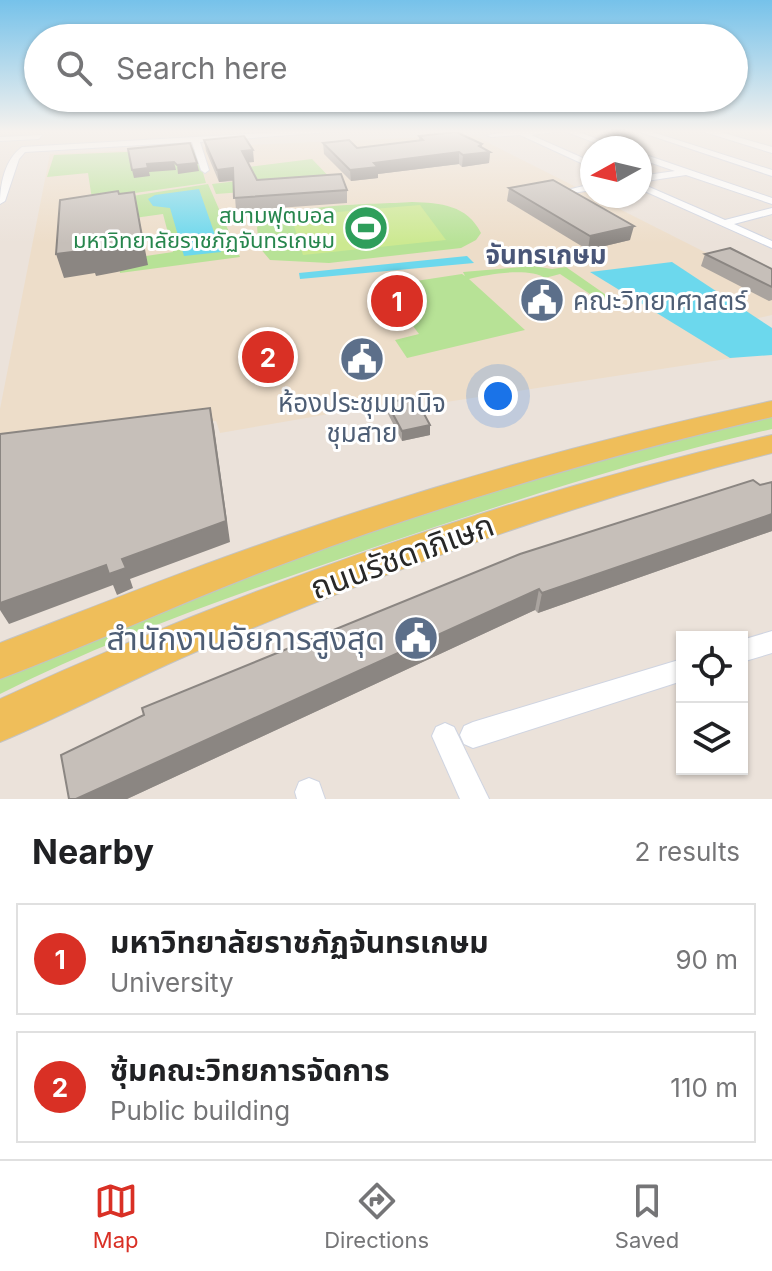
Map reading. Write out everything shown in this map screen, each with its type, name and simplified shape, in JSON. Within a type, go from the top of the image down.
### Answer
[{"type":"main road","name":"ถนนรัชดาภิเษก","points":[[0,661],[286,549],[414,505],[685,428],[772,409]]},
{"type":"main road","name":"ถนนรัชดาภิเษก","points":[[0,721],[176,641],[462,533],[584,494],[772,444]]},
{"type":"street","points":[[0,201],[12,168]]},
{"type":"street","points":[[676,168],[768,197]]},
{"type":"street","points":[[652,177],[687,172]]},
{"type":"street","points":[[572,190],[580,189]]},
{"type":"street","points":[[652,191],[772,245]]},
{"type":"street","points":[[724,223],[772,211]]},
{"type":"street","points":[[748,649],[772,642]]},
{"type":"street","points":[[473,735],[676,672]]},
{"type":"street","points":[[445,736],[475,799]]},
{"type":"shaded area","points":[[47,168],[539,168],[580,189],[580,208],[618,208],[772,286],[772,315],[754,319],[772,352],[420,406],[416,399],[220,433],[216,421],[0,444],[0,409]]},
{"type":"green space","points":[[50,168],[202,168],[206,183],[92,199],[88,173],[47,177]]},
{"type":"green space","points":[[249,168],[321,168],[337,185],[216,194],[212,184],[254,179]]},
{"type":"green space","points":[[208,184],[240,257],[120,273],[119,260],[173,252],[163,214],[120,220],[126,197]]},
{"type":"green space","points":[[433,203],[461,211],[481,233],[476,240],[461,248],[329,263],[270,260],[259,247],[257,227],[289,213],[331,206]]},
{"type":"green space","name":"สนามฟุตบอล มหาวิทยาลัยราชภัฏจันทรเกษม","points":[[420,205],[446,240],[303,255],[291,216]]},
{"type":"green space","points":[[533,266],[552,269],[566,267],[622,306],[611,308],[560,274],[545,278],[519,272],[497,274],[469,279],[525,330],[407,358],[395,340],[419,334],[383,286],[465,276],[463,272]]},
{"type":"green space","points":[[772,416],[772,429],[671,454],[570,484],[230,597],[91,652],[0,694],[0,672],[332,544],[525,480]]},
{"type":"water","points":[[199,189],[221,252],[184,256],[170,208],[153,206],[148,199],[155,195]]},
{"type":"water","points":[[467,256],[474,263],[300,279],[299,273]]},
{"type":"water","points":[[672,262],[772,328],[772,355],[730,358],[590,272]]},
{"type":"building","points":[[233,168],[251,168],[257,180],[341,174],[347,190],[234,198]]},
{"type":"building","points":[[553,180],[580,195],[580,208],[602,208],[634,226],[590,236],[509,188]]},
{"type":"building","points":[[118,191],[119,194],[134,192],[143,242],[111,249],[56,254],[60,200]]},
{"type":"building","points":[[730,248],[772,269],[772,287],[705,254]]},
{"type":"building","points":[[415,397],[430,425],[402,431],[387,403]]},
{"type":"building","points":[[210,408],[226,521],[122,559],[126,568],[109,574],[106,565],[0,603],[0,434]]},
{"type":"building","points":[[753,480],[760,485],[772,482],[772,514],[542,593],[539,589],[76,799],[69,799],[61,755],[144,715],[142,708],[520,554]]},
{"type":"place","name":"สนามฟุตบอล มหาวิทยาลัยราชภัฏจันทรเกษม","points":[[366,228]]},
{"type":"place","name":"คณะวิทยาศาสตร์","points":[[542,300]]},
{"type":"place","name":"มหาวิทยาลัยราชภัฏจันทรเกษม","points":[[397,301]]},
{"type":"place","name":"ซุ้มคณะวิทยการจัดการ","points":[[268,357]]},
{"type":"place","name":"ห้องประชุมมานิจ ชุมสาย","points":[[362,359]]},
{"type":"place","name":"สำนักงานอัยการสูงสุด","points":[[416,638]]},
{"type":"district","name":"จันทรเกษม","points":[[546,254]]}]
